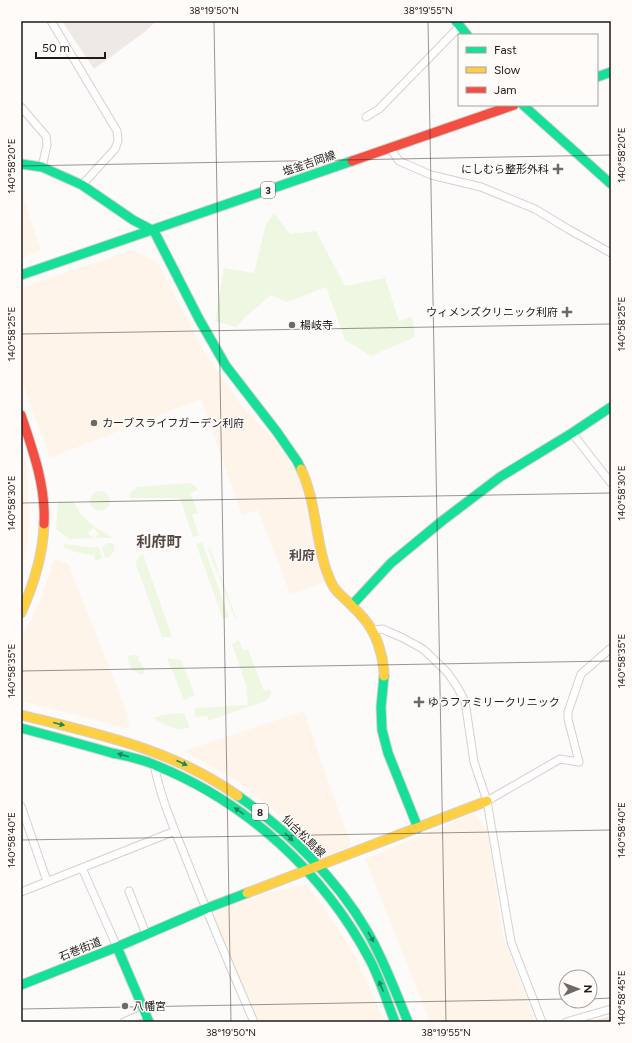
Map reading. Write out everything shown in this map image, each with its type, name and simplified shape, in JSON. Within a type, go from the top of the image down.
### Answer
[{"type":"street","points":[[51,21],[117,131],[118,141],[115,148],[82,185]]},
{"type":"street","points":[[366,117],[379,109],[458,24],[466,34]]},
{"type":"street","points":[[598,77],[611,72]]},
{"type":"street","name":"塩釜吉岡線","points":[[21,274],[154,231],[511,106]]},
{"type":"street","points":[[524,106],[611,184]]},
{"type":"street","points":[[21,107],[46,136],[47,146],[42,167]]},
{"type":"street","points":[[390,148],[399,161],[431,175],[481,187],[535,209],[611,253]]},
{"type":"street","points":[[21,164],[42,167],[82,185],[133,220],[154,231],[199,319],[226,366],[277,432],[297,461],[306,480],[327,572],[332,585],[352,605],[372,630],[379,645],[384,670],[381,707],[382,730],[388,753],[418,828]]},
{"type":"street","points":[[352,605],[391,563],[442,520],[500,477],[611,407]]},
{"type":"street","points":[[21,415],[39,470],[45,512],[45,534],[37,576],[21,613]]},
{"type":"street","points":[[572,433],[611,484]]},
{"type":"street","points":[[372,630],[382,629],[404,638],[423,649],[436,660],[456,685],[465,701],[474,762],[487,801],[511,942],[542,1022]]},
{"type":"street","points":[[82,868],[117,947],[205,908],[308,871],[487,801],[560,759],[579,762],[568,720],[568,712],[581,674],[611,648]]},
{"type":"street","name":"仙台松島線","points":[[21,714],[128,742],[163,755],[220,783],[249,802],[284,831],[318,866],[359,917],[382,958],[408,1022]]},
{"type":"street","name":"仙台松島線","points":[[21,728],[154,764],[186,779],[242,813],[260,826],[308,871],[321,886],[347,922],[371,962],[396,1022]]},
{"type":"street","points":[[154,764],[156,777],[175,831],[205,908],[254,1022]]},
{"type":"street","points":[[21,806],[47,881]]},
{"type":"street","points":[[21,892],[175,831]]},
{"type":"street","points":[[129,891],[146,934]]},
{"type":"street","name":"石巻街道","points":[[21,985],[117,947],[147,1018]]},
{"type":"street","points":[[566,1022],[611,1009]]},
{"type":"street","points":[[124,1022],[147,1018]]},
{"type":"shaded area","points":[[62,21],[157,21],[142,34],[94,69]]},
{"type":"shaded area","points":[[21,190],[41,251],[21,258]]},
{"type":"shaded area","points":[[132,250],[157,261],[205,353],[240,403],[281,447],[296,470],[302,488],[324,582],[290,594],[258,510],[242,515],[201,399],[50,458],[21,379],[21,288]]},
{"type":"shaded area","points":[[21,446],[27,467],[29,512],[28,542],[21,570]]},
{"type":"shaded area","points":[[54,559],[68,563],[126,710],[130,729],[21,701],[21,639],[39,603]]},
{"type":"shaded area","points":[[304,711],[352,846],[325,856],[261,799],[235,780],[184,751]]},
{"type":"shaded area","points":[[474,813],[487,829],[503,937],[535,1019],[526,1022],[430,1022],[365,859]]},
{"type":"shaded area","points":[[306,884],[340,931],[356,957],[385,1022],[258,1022],[214,919],[215,912],[267,893]]},
{"type":"shaded area","points":[[611,1016],[611,1022],[589,1022]]},
{"type":"green space","points":[[274,213],[290,234],[316,231],[345,286],[385,278],[399,321],[412,317],[415,337],[371,356],[345,340],[326,287],[287,302],[271,295],[245,317],[236,327],[215,321],[224,268],[254,273],[266,224]]},
{"type":"green space","points":[[189,483],[194,485],[198,490],[190,493],[198,513],[192,515],[199,535],[193,537],[180,498],[129,498],[130,493],[137,487]]},
{"type":"green space","points":[[100,491],[107,494],[110,501],[107,508],[100,511],[93,508],[90,501],[93,494]]},
{"type":"green space","points":[[58,502],[74,502],[80,513],[85,518],[99,530],[111,536],[111,538],[95,538],[99,534],[93,528],[88,533],[93,538],[69,539],[56,529]]},
{"type":"green space","points":[[202,542],[229,617],[223,619],[196,544]]},
{"type":"green space","points":[[108,543],[113,543],[115,549],[111,556],[105,558],[102,547]]},
{"type":"green space","points":[[65,544],[99,547],[102,558],[95,561],[94,555],[70,550],[63,547]]},
{"type":"green space","points":[[210,548],[219,572],[217,573],[208,549]]},
{"type":"green space","points":[[143,554],[172,637],[162,637],[135,562],[140,557],[139,555]]},
{"type":"green space","points":[[221,576],[236,618],[235,619],[219,577]]},
{"type":"green space","points":[[239,640],[243,651],[248,649],[264,691],[270,689],[271,694],[269,698],[265,701],[208,721],[208,716],[195,717],[195,708],[248,705],[246,685],[232,644]]},
{"type":"green space","points":[[128,656],[139,656],[138,660],[144,668],[143,675],[133,671],[130,666]]},
{"type":"green space","points":[[167,658],[181,660],[195,695],[184,700]]},
{"type":"green space","points":[[184,713],[190,727],[185,729],[176,729],[167,726],[153,718],[163,715]]},
{"type":"traffic: fast","points":[[456,21],[466,34]]},
{"type":"traffic: fast","points":[[598,77],[611,72]]},
{"type":"traffic: fast","points":[[524,106],[611,184]]},
{"type":"traffic: fast","points":[[21,275],[352,161]]},
{"type":"traffic: fast","points":[[21,164],[42,167],[82,185],[133,220],[154,231],[199,319],[226,366],[277,432],[301,469]]},
{"type":"traffic: fast","points":[[352,605],[391,563],[442,521],[500,477],[611,407]]},
{"type":"traffic: fast","points":[[384,676],[381,707],[382,730],[388,753],[418,828]]},
{"type":"traffic: fast","points":[[21,728],[150,763],[189,780],[221,799],[251,820],[280,844],[306,870],[330,898],[351,928],[374,967],[395,1022]]},
{"type":"traffic: fast","points":[[238,796],[275,824],[292,840],[326,874],[341,893],[355,912],[379,953],[408,1022]]},
{"type":"traffic: fast","points":[[21,985],[247,893]]},
{"type":"traffic: fast","points":[[117,947],[149,1022]]},
{"type":"traffic: slow","points":[[301,469],[311,497],[326,571],[336,590],[358,612],[372,629],[378,642],[384,676]]},
{"type":"traffic: slow","points":[[21,613],[40,559],[44,524]]},
{"type":"traffic: slow","points":[[21,715],[78,729],[134,745],[161,755],[187,766],[238,796]]},
{"type":"traffic: slow","points":[[247,893],[487,801]]},
{"type":"traffic: jam","points":[[352,161],[511,106]]},
{"type":"traffic: jam","points":[[21,415],[41,482],[44,524]]},
{"type":"place","name":"にしむら整形外科","points":[[558,169]]},
{"type":"place","name":"ウィメンズクリニック利府","points":[[567,312]]},
{"type":"place","name":"楊岐寺","points":[[292,325]]},
{"type":"place","name":"カーブスライフガーデン利府","points":[[94,423]]},
{"type":"place","name":"ゆうファミリークリニック","points":[[419,702]]},
{"type":"place","name":"八幡宮","points":[[125,1006]]},
{"type":"district","name":"利府町","points":[[159,542]]},
{"type":"district","name":"利府","points":[[302,555]]}]
